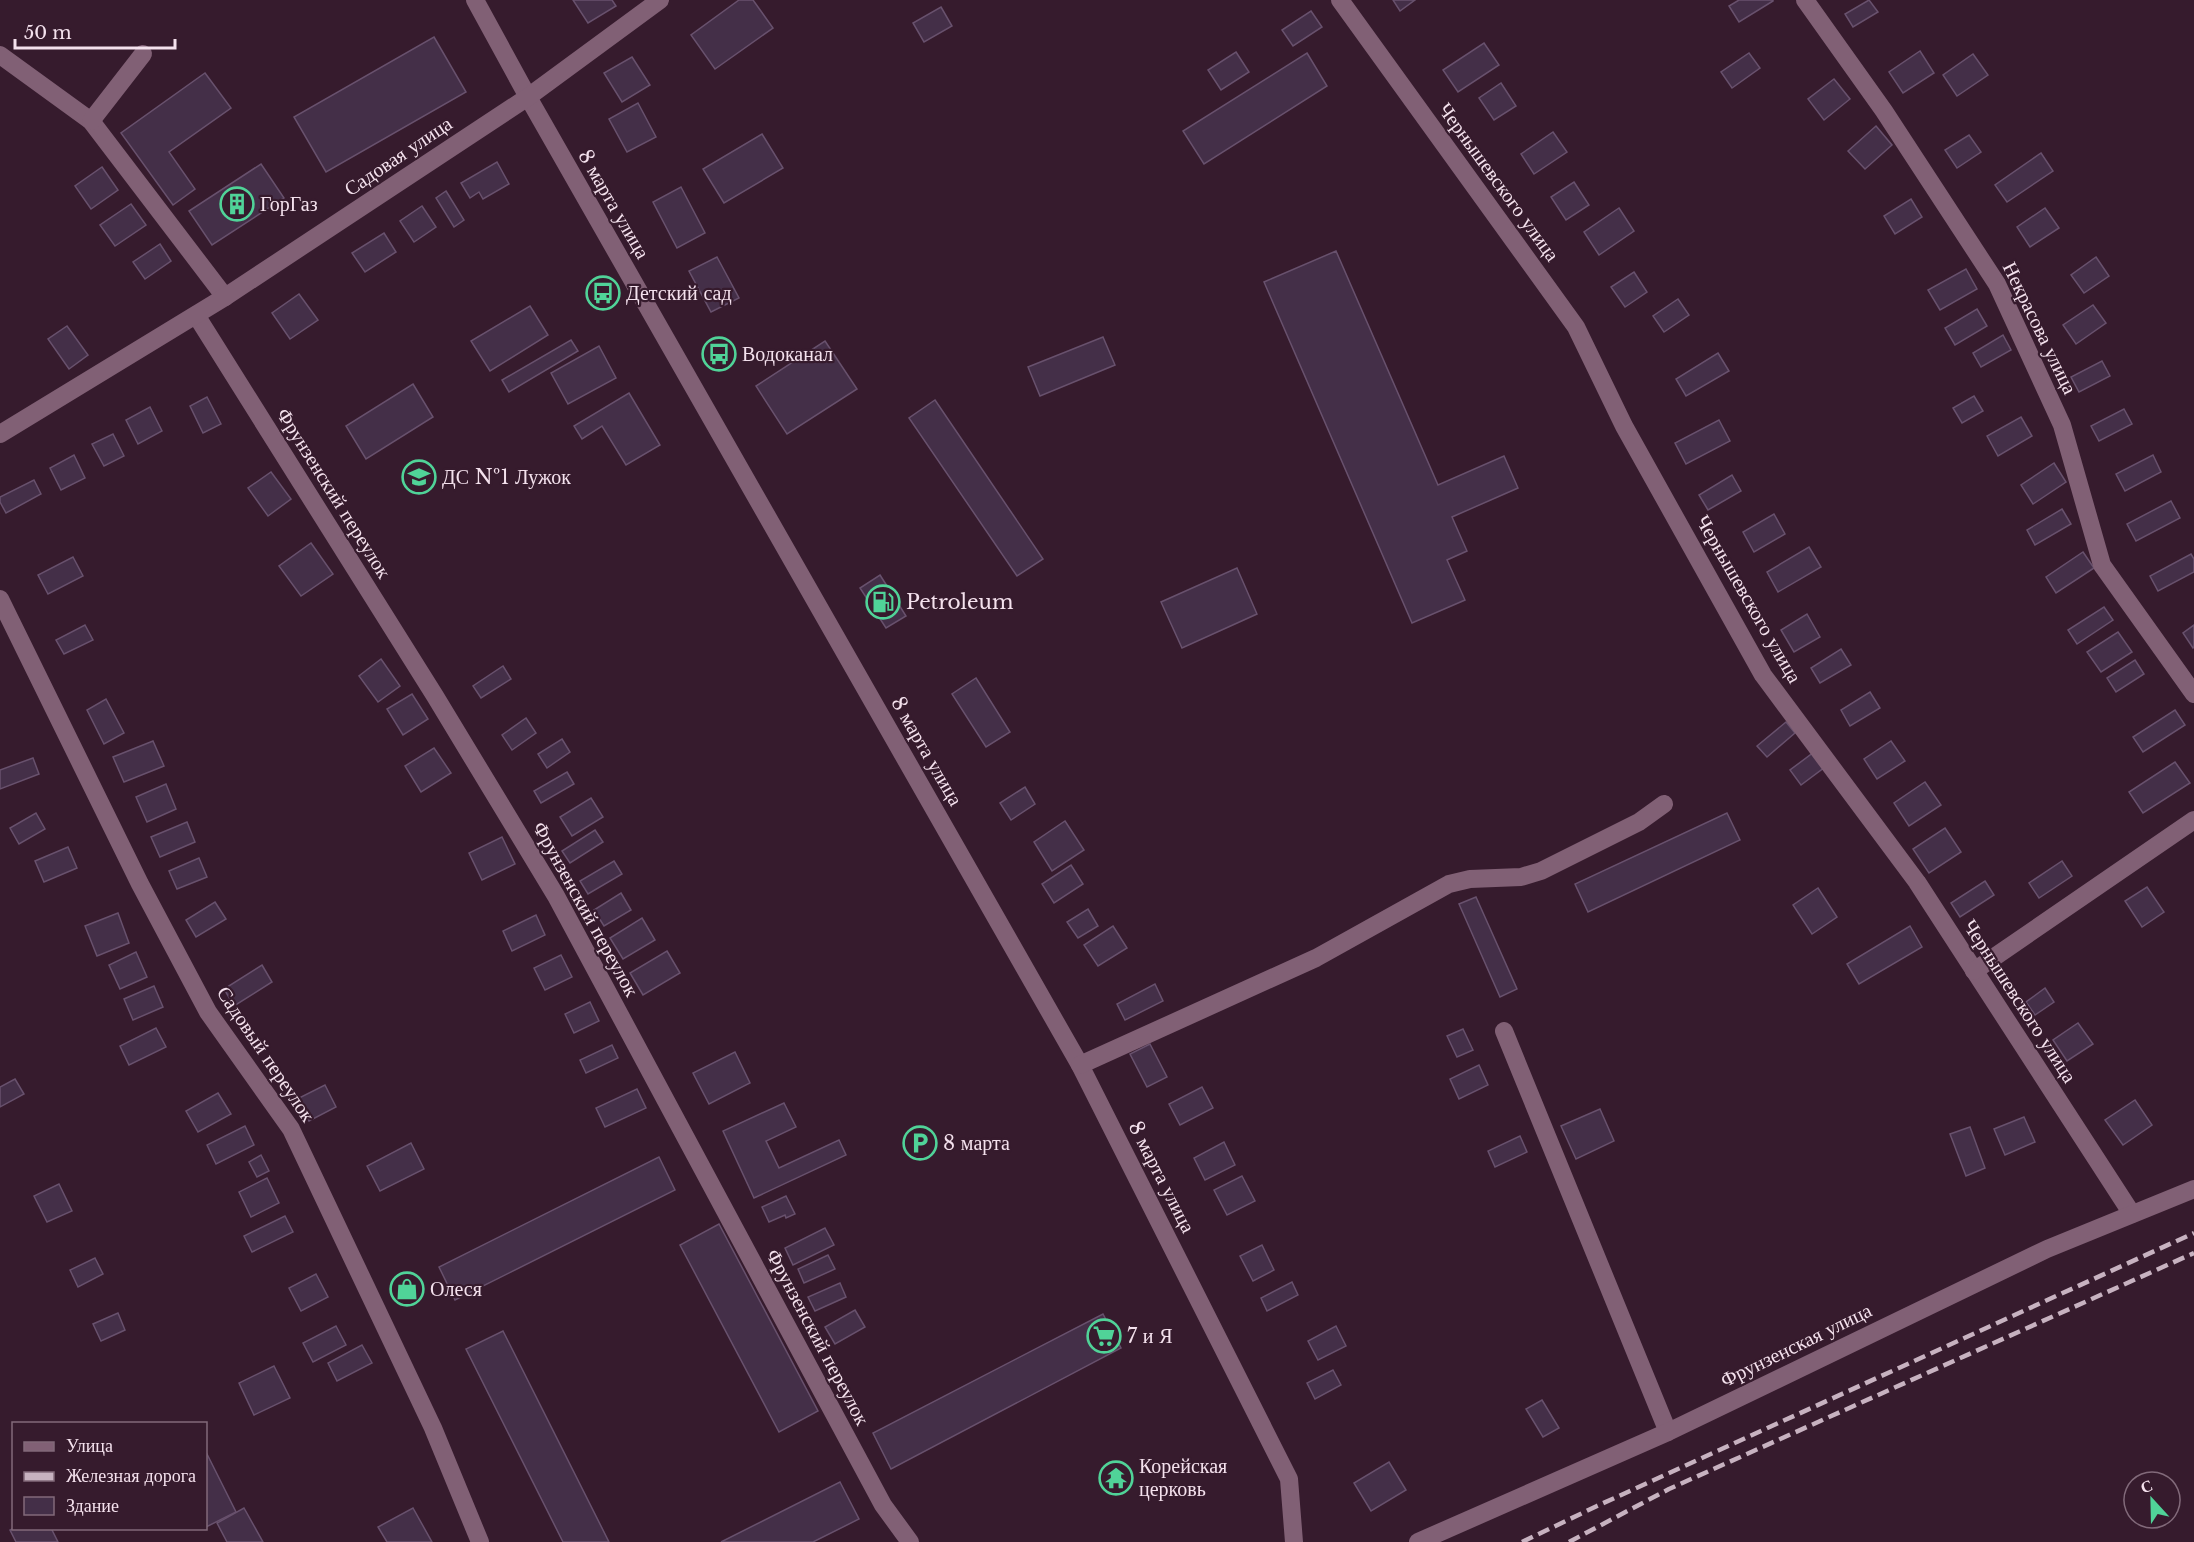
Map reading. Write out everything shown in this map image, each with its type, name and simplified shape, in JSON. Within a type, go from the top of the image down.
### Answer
[{"type":"street","name":"8 марта улица","points":[[475,0],[528,97],[1080,1065],[1289,1479],[1294,1542]]},
{"type":"street","name":"Садовая улица","points":[[0,434],[225,297],[528,97],[660,0]]},
{"type":"street","name":"Чернышевского улица","points":[[1340,0],[1576,327],[1624,426],[1762,675],[1917,882],[2132,1214]]},
{"type":"street","name":"Некрасова улица","points":[[1805,0],[1884,111],[1997,284],[2062,425],[2102,565],[2194,694]]},
{"type":"street","points":[[91,121],[143,54]]},
{"type":"street","points":[[0,55],[91,121],[225,297]]},
{"type":"street","name":"Фрунзенский переулок","points":[[196,315],[441,706],[556,896],[883,1505],[910,1542]]},
{"type":"street","name":"Садовый переулок","points":[[0,599],[140,884],[208,1012],[291,1129],[433,1428],[480,1542]]},
{"type":"street","points":[[1080,1065],[1316,958],[1449,884],[1470,879],[1521,877],[1541,871],[1639,822],[1664,804]]},
{"type":"street","points":[[1974,971],[2194,820]]},
{"type":"street","points":[[1504,1032],[1668,1432]]},
{"type":"street","name":"Фрунзенская улица","points":[[1418,1542],[1668,1432],[2047,1249],[2194,1189]]},
{"type":"building","points":[[573,0],[612,0],[616,6],[588,23]]},
{"type":"building","points":[[739,0],[753,0],[773,28],[715,69],[691,35]]},
{"type":"building","points":[[1393,0],[1415,0],[1400,11]]},
{"type":"building","points":[[1739,0],[1773,1],[1739,22],[1729,6]]},
{"type":"building","points":[[1869,0],[1878,12],[1853,27],[1845,14]]},
{"type":"building","points":[[941,7],[952,26],[924,42],[913,23]]},
{"type":"building","points":[[1311,11],[1322,27],[1293,46],[1282,30]]},
{"type":"building","points":[[434,37],[466,92],[326,172],[294,117]]},
{"type":"building","points":[[1484,43],[1499,65],[1458,92],[1443,70]]},
{"type":"building","points":[[1920,51],[1934,73],[1903,93],[1889,72]]},
{"type":"building","points":[[1236,52],[1249,72],[1221,90],[1208,70]]},
{"type":"building","points":[[1307,53],[1327,86],[1204,164],[1183,131]]},
{"type":"building","points":[[1749,53],[1760,68],[1732,88],[1721,72]]},
{"type":"building","points":[[1973,54],[1988,75],[1957,96],[1943,75]]},
{"type":"building","points":[[632,57],[650,85],[622,102],[604,73]]},
{"type":"building","points":[[205,73],[231,108],[169,152],[195,189],[173,205],[121,133]]},
{"type":"building","points":[[1834,79],[1850,99],[1824,120],[1808,99]]},
{"type":"building","points":[[1501,83],[1516,106],[1494,120],[1479,98]]},
{"type":"building","points":[[638,103],[656,137],[627,152],[609,119]]},
{"type":"building","points":[[1876,126],[1892,145],[1865,169],[1848,151]]},
{"type":"building","points":[[1553,132],[1567,152],[1534,174],[1521,154]]},
{"type":"building","points":[[762,134],[783,168],[724,203],[703,169]]},
{"type":"building","points":[[1969,135],[1981,152],[1957,168],[1945,150]]},
{"type":"building","points":[[2041,153],[2053,171],[2007,202],[1995,185]]},
{"type":"building","points":[[497,162],[509,184],[483,199],[479,192],[470,198],[461,183]]},
{"type":"building","name":"ГорГаз","points":[[261,164],[284,198],[212,245],[189,211]]},
{"type":"building","points":[[102,167],[118,190],[91,209],[75,186]]},
{"type":"building","points":[[1574,182],[1589,205],[1566,220],[1551,197]]},
{"type":"building","points":[[681,187],[705,233],[677,248],[653,202]]},
{"type":"building","points":[[446,191],[464,220],[454,227],[436,198]]},
{"type":"building","points":[[1911,199],[1922,217],[1895,234],[1884,216]]},
{"type":"building","points":[[131,204],[146,225],[115,246],[100,225]]},
{"type":"building","points":[[422,206],[436,227],[414,242],[400,221]]},
{"type":"building","points":[[1619,208],[1634,231],[1599,255],[1584,232]]},
{"type":"building","points":[[2045,208],[2059,228],[2030,247],[2017,227]]},
{"type":"building","points":[[384,233],[396,252],[365,272],[352,253]]},
{"type":"building","points":[[160,244],[171,261],[145,279],[133,262]]},
{"type":"building","points":[[1336,251],[1438,485],[1504,456],[1518,488],[1452,517],[1467,551],[1447,560],[1465,600],[1412,623],[1264,282]]},
{"type":"building","points":[[717,257],[739,298],[711,312],[689,271]]},
{"type":"building","points":[[2096,257],[2109,276],[2084,293],[2071,275]]},
{"type":"building","points":[[1966,269],[1977,289],[1940,310],[1928,290]]},
{"type":"building","points":[[1634,272],[1647,292],[1625,307],[1611,287]]},
{"type":"building","points":[[299,294],[318,320],[290,339],[272,313]]},
{"type":"building","points":[[1678,299],[1689,315],[1664,332],[1653,316]]},
{"type":"building","points":[[2093,305],[2106,323],[2076,344],[2063,325]]},
{"type":"building","points":[[530,306],[548,335],[490,371],[471,341]]},
{"type":"building","points":[[1977,309],[1987,326],[1955,345],[1945,328]]},
{"type":"building","points":[[67,326],[88,355],[69,369],[48,339]]},
{"type":"building","points":[[2003,335],[2011,350],[1981,367],[1973,353]]},
{"type":"building","points":[[1103,337],[1115,365],[1040,396],[1028,367]]},
{"type":"building","points":[[571,340],[578,351],[509,392],[502,380]]},
{"type":"building","points":[[825,341],[857,389],[787,434],[756,386]]},
{"type":"building","points":[[599,346],[616,378],[568,404],[551,373]]},
{"type":"building","points":[[1718,353],[1729,371],[1686,396],[1676,379]]},
{"type":"building","points":[[2102,361],[2110,376],[2079,392],[2071,377]]},
{"type":"building","points":[[413,384],[433,417],[366,459],[346,426]]},
{"type":"building","points":[[629,393],[660,445],[626,465],[602,426],[582,439],[574,426]]},
{"type":"building","points":[[1974,396],[1983,411],[1962,423],[1953,408]]},
{"type":"building","points":[[207,397],[221,424],[203,433],[190,406]]},
{"type":"building","points":[[935,400],[1043,559],[1017,576],[909,418]]},
{"type":"building","points":[[150,407],[162,431],[138,444],[126,420]]},
{"type":"building","points":[[2124,409],[2132,424],[2099,441],[2091,426]]},
{"type":"building","points":[[2021,417],[2032,436],[1998,456],[1987,436]]},
{"type":"building","points":[[1719,420],[1730,441],[1686,464],[1675,443]]},
{"type":"building","points":[[113,434],[124,456],[104,466],[92,444]]},
{"type":"building","points":[[74,455],[85,478],[61,490],[50,468]]},
{"type":"building","points":[[2153,455],[2161,472],[2125,491],[2116,474]]},
{"type":"building","points":[[2054,463],[2066,482],[2033,504],[2021,485]]},
{"type":"building","points":[[271,472],[291,499],[268,516],[248,488]]},
{"type":"building","points":[[1732,475],[1741,491],[1708,510],[1699,495]]},
{"type":"building","points":[[34,480],[41,494],[6,513],[0,497]]},
{"type":"building","points":[[2171,501],[2180,518],[2136,541],[2127,524]]},
{"type":"building","points":[[2062,509],[2071,524],[2035,545],[2027,530]]},
{"type":"building","points":[[1774,514],[1785,534],[1754,552],[1743,532]]},
{"type":"building","points":[[311,543],[333,574],[301,596],[279,566]]},
{"type":"building","points":[[1809,547],[1821,567],[1778,592],[1767,572]]},
{"type":"building","points":[[2083,552],[2094,568],[2056,593],[2046,577]]},
{"type":"building","points":[[2191,554],[2194,559],[2194,572],[2158,591],[2150,576]]},
{"type":"building","points":[[73,557],[83,576],[48,594],[38,575]]},
{"type":"building","points":[[1237,568],[1257,614],[1182,648],[1161,602]]},
{"type":"building","name":"Petroleum","points":[[880,575],[906,616],[886,628],[860,588]]},
{"type":"building","points":[[2104,607],[2113,620],[2077,644],[2068,630]]},
{"type":"building","points":[[1807,614],[1820,637],[1794,652],[1781,630]]},
{"type":"building","points":[[85,625],[93,640],[64,654],[56,640]]},
{"type":"building","points":[[2194,625],[2194,647],[2193,648],[2183,633]]},
{"type":"building","points":[[2118,632],[2132,652],[2101,672],[2087,652]]},
{"type":"building","points":[[1841,649],[1851,665],[1820,683],[1811,668]]},
{"type":"building","points":[[381,659],[400,686],[378,702],[359,676]]},
{"type":"building","points":[[2135,660],[2144,674],[2116,692],[2107,678]]},
{"type":"building","points":[[503,666],[511,679],[481,698],[473,686]]},
{"type":"building","points":[[976,678],[1010,732],[986,747],[952,694]]},
{"type":"building","points":[[1870,692],[1880,708],[1850,726],[1841,710]]},
{"type":"building","points":[[412,694],[428,719],[403,735],[387,709]]},
{"type":"building","points":[[106,699],[124,733],[104,744],[87,710]]},
{"type":"building","points":[[2175,710],[2185,725],[2143,752],[2133,737]]},
{"type":"building","points":[[526,718],[536,733],[512,750],[502,735]]},
{"type":"building","points":[[1786,722],[1795,733],[1767,757],[1757,746]]},
{"type":"building","points":[[562,739],[570,752],[547,768],[538,754]]},
{"type":"building","points":[[153,741],[164,766],[124,782],[113,757]]},
{"type":"building","points":[[1891,741],[1905,761],[1877,779],[1864,759]]},
{"type":"building","points":[[434,748],[451,773],[421,792],[405,766]]},
{"type":"building","points":[[1814,752],[1825,767],[1801,785],[1790,770]]},
{"type":"building","points":[[33,758],[39,774],[0,789],[0,770]]},
{"type":"building","points":[[2175,762],[2190,783],[2143,813],[2129,792]]},
{"type":"building","points":[[567,772],[574,784],[541,803],[534,791]]},
{"type":"building","points":[[1925,782],[1941,805],[1909,826],[1894,803]]},
{"type":"building","points":[[166,784],[176,809],[147,822],[136,797]]},
{"type":"building","points":[[1025,787],[1035,804],[1011,820],[1000,803]]},
{"type":"building","points":[[591,798],[603,817],[572,836],[560,817]]},
{"type":"building","points":[[36,813],[45,829],[19,844],[10,828]]},
{"type":"building","points":[[1727,813],[1740,840],[1588,912],[1575,884]]},
{"type":"building","points":[[1065,821],[1084,850],[1052,871],[1034,842]]},
{"type":"building","points":[[187,822],[195,842],[160,857],[151,837]]},
{"type":"building","points":[[1945,828],[1961,852],[1929,873],[1913,849]]},
{"type":"building","points":[[595,830],[603,842],[570,863],[562,851]]},
{"type":"building","points":[[502,837],[515,864],[482,880],[469,853]]},
{"type":"building","points":[[68,847],[77,868],[44,882],[35,861]]},
{"type":"building","points":[[199,858],[207,877],[177,889],[169,871]]},
{"type":"building","points":[[614,861],[622,874],[588,894],[580,881]]},
{"type":"building","points":[[2062,861],[2072,876],[2039,898],[2029,883]]},
{"type":"building","points":[[1071,865],[1083,884],[1054,903],[1042,884]]},
{"type":"building","points":[[1985,881],[1994,895],[1960,917],[1951,903]]},
{"type":"building","points":[[2147,887],[2164,912],[2142,927],[2125,901]]},
{"type":"building","points":[[1818,888],[1837,917],[1812,934],[1793,905]]},
{"type":"building","points":[[621,893],[631,910],[604,926],[594,910]]},
{"type":"building","points":[[1476,897],[1517,989],[1500,997],[1459,904]]},
{"type":"building","points":[[215,902],[226,919],[196,937],[186,920]]},
{"type":"building","points":[[1088,909],[1098,926],[1078,938],[1067,922]]},
{"type":"building","points":[[118,913],[129,943],[97,956],[85,926]]},
{"type":"building","points":[[536,915],[545,935],[512,951],[503,931]]},
{"type":"building","points":[[642,918],[655,940],[623,959],[610,938]]},
{"type":"building","points":[[1113,926],[1127,948],[1098,966],[1084,945]]},
{"type":"building","points":[[1910,926],[1922,947],[1859,984],[1847,964]]},
{"type":"building","points":[[667,951],[680,973],[643,995],[630,973]]},
{"type":"building","points":[[136,952],[147,977],[120,989],[109,965]]},
{"type":"building","points":[[561,955],[572,977],[545,990],[534,968]]},
{"type":"building","points":[[262,965],[272,982],[234,1006],[224,989]]},
{"type":"building","points":[[1155,984],[1163,1001],[1125,1020],[1117,1004]]},
{"type":"building","points":[[154,986],[163,1007],[133,1020],[124,999]]},
{"type":"building","points":[[2045,988],[2054,1002],[2035,1015],[2026,1002]]},
{"type":"building","points":[[590,1002],[599,1021],[574,1033],[565,1014]]},
{"type":"building","points":[[2078,1023],[2093,1044],[2067,1061],[2053,1040]]},
{"type":"building","points":[[156,1028],[166,1047],[129,1065],[120,1046]]},
{"type":"building","points":[[1463,1029],[1473,1050],[1457,1057],[1447,1036]]},
{"type":"building","points":[[1150,1044],[1167,1077],[1147,1087],[1130,1054]]},
{"type":"building","points":[[612,1045],[618,1058],[586,1073],[580,1060]]},
{"type":"building","points":[[735,1052],[750,1083],[709,1104],[693,1073]]},
{"type":"building","points":[[1479,1065],[1488,1085],[1459,1099],[1450,1079]]},
{"type":"building","points":[[15,1079],[24,1094],[0,1107],[0,1087]]},
{"type":"building","points":[[325,1085],[336,1107],[309,1121],[297,1099]]},
{"type":"building","points":[[1202,1087],[1213,1108],[1180,1125],[1169,1104]]},
{"type":"building","points":[[637,1089],[646,1108],[605,1127],[596,1108]]},
{"type":"building","points":[[218,1093],[231,1114],[198,1132],[186,1111]]},
{"type":"building","points":[[2135,1100],[2152,1125],[2123,1145],[2105,1120]]},
{"type":"building","points":[[784,1103],[796,1127],[766,1141],[779,1168],[839,1140],[846,1155],[754,1198],[723,1131]]},
{"type":"building","points":[[1600,1109],[1614,1141],[1576,1159],[1561,1126]]},
{"type":"building","points":[[2024,1117],[2035,1142],[2005,1155],[1994,1129]]},
{"type":"building","points":[[245,1126],[254,1145],[216,1164],[207,1145]]},
{"type":"building","points":[[1970,1127],[1985,1168],[1966,1176],[1950,1134]]},
{"type":"building","points":[[1520,1136],[1527,1152],[1495,1167],[1488,1151]]},
{"type":"building","points":[[1224,1142],[1235,1165],[1205,1180],[1194,1158]]},
{"type":"building","points":[[411,1143],[424,1169],[380,1191],[367,1166]]},
{"type":"building","points":[[261,1155],[269,1171],[257,1177],[249,1162]]},
{"type":"building","points":[[659,1157],[675,1190],[455,1300],[439,1267]]},
{"type":"building","points":[[1242,1176],[1255,1201],[1227,1215],[1214,1190]]},
{"type":"building","points":[[267,1178],[279,1203],[251,1217],[239,1192]]},
{"type":"building","points":[[59,1184],[72,1211],[47,1222],[34,1196]]},
{"type":"building","points":[[786,1196],[795,1214],[786,1218],[785,1215],[769,1222],[762,1207]]},
{"type":"building","points":[[285,1216],[293,1232],[252,1252],[244,1236]]},
{"type":"building","points":[[719,1224],[818,1411],[779,1432],[680,1245]]},
{"type":"building","points":[[825,1228],[834,1245],[793,1265],[785,1248]]},
{"type":"building","points":[[1262,1245],[1274,1270],[1253,1281],[1240,1256]]},
{"type":"building","points":[[828,1255],[835,1269],[804,1283],[798,1269]]},
{"type":"building","points":[[95,1258],[103,1274],[78,1287],[70,1270]]},
{"type":"building","points":[[316,1274],[328,1297],[301,1311],[289,1288]]},
{"type":"building","points":[[1292,1282],[1298,1295],[1267,1311],[1261,1298]]},
{"type":"building","points":[[840,1283],[846,1297],[815,1311],[808,1297]]},
{"type":"building","points":[[855,1310],[865,1327],[835,1344],[825,1327]]},
{"type":"building","points":[[118,1313],[125,1330],[101,1341],[93,1324]]},
{"type":"building","points":[[1103,1314],[1121,1348],[891,1469],[873,1433]]},
{"type":"building","points":[[336,1326],[346,1345],[313,1362],[303,1343]]},
{"type":"building","points":[[1336,1326],[1346,1346],[1318,1360],[1308,1341]]},
{"type":"building","points":[[503,1331],[609,1542],[563,1542],[466,1349]]},
{"type":"building","points":[[362,1345],[372,1363],[337,1381],[328,1363]]},
{"type":"building","points":[[274,1366],[290,1398],[254,1415],[239,1383]]},
{"type":"building","points":[[1333,1370],[1341,1385],[1315,1399],[1307,1383]]},
{"type":"building","points":[[1542,1400],[1559,1428],[1543,1437],[1526,1409]]},
{"type":"building","points":[[207,1454],[236,1512],[207,1526]]},
{"type":"building","points":[[1389,1462],[1406,1490],[1371,1511],[1354,1483]]},
{"type":"building","points":[[840,1482],[859,1519],[813,1542],[721,1542]]},
{"type":"building","points":[[244,1508],[263,1542],[227,1542],[217,1523]]},
{"type":"building","points":[[413,1508],[432,1542],[387,1542],[378,1527]]},
{"type":"building","points":[[10,1530],[52,1530],[58,1542],[16,1542]]},
{"type":"railway","points":[[1522,1542],[2194,1233]]},
{"type":"railway","points":[[1569,1542],[1669,1489],[2194,1253]]},
{"type":"place","name":"ГорГаз","points":[[237,204]]},
{"type":"place","name":"Детский сад","points":[[603,293]]},
{"type":"place","name":"Водоканал","points":[[719,354]]},
{"type":"place","name":"ДС №1 Лужок","points":[[419,477]]},
{"type":"place","name":"Petroleum","points":[[883,602]]},
{"type":"place","name":"8 марта","points":[[920,1143]]},
{"type":"place","name":"Олеся","points":[[407,1289]]},
{"type":"place","name":"7 и Я","points":[[1104,1336]]},
{"type":"place","name":"Корейская церковь","points":[[1116,1478]]}]
